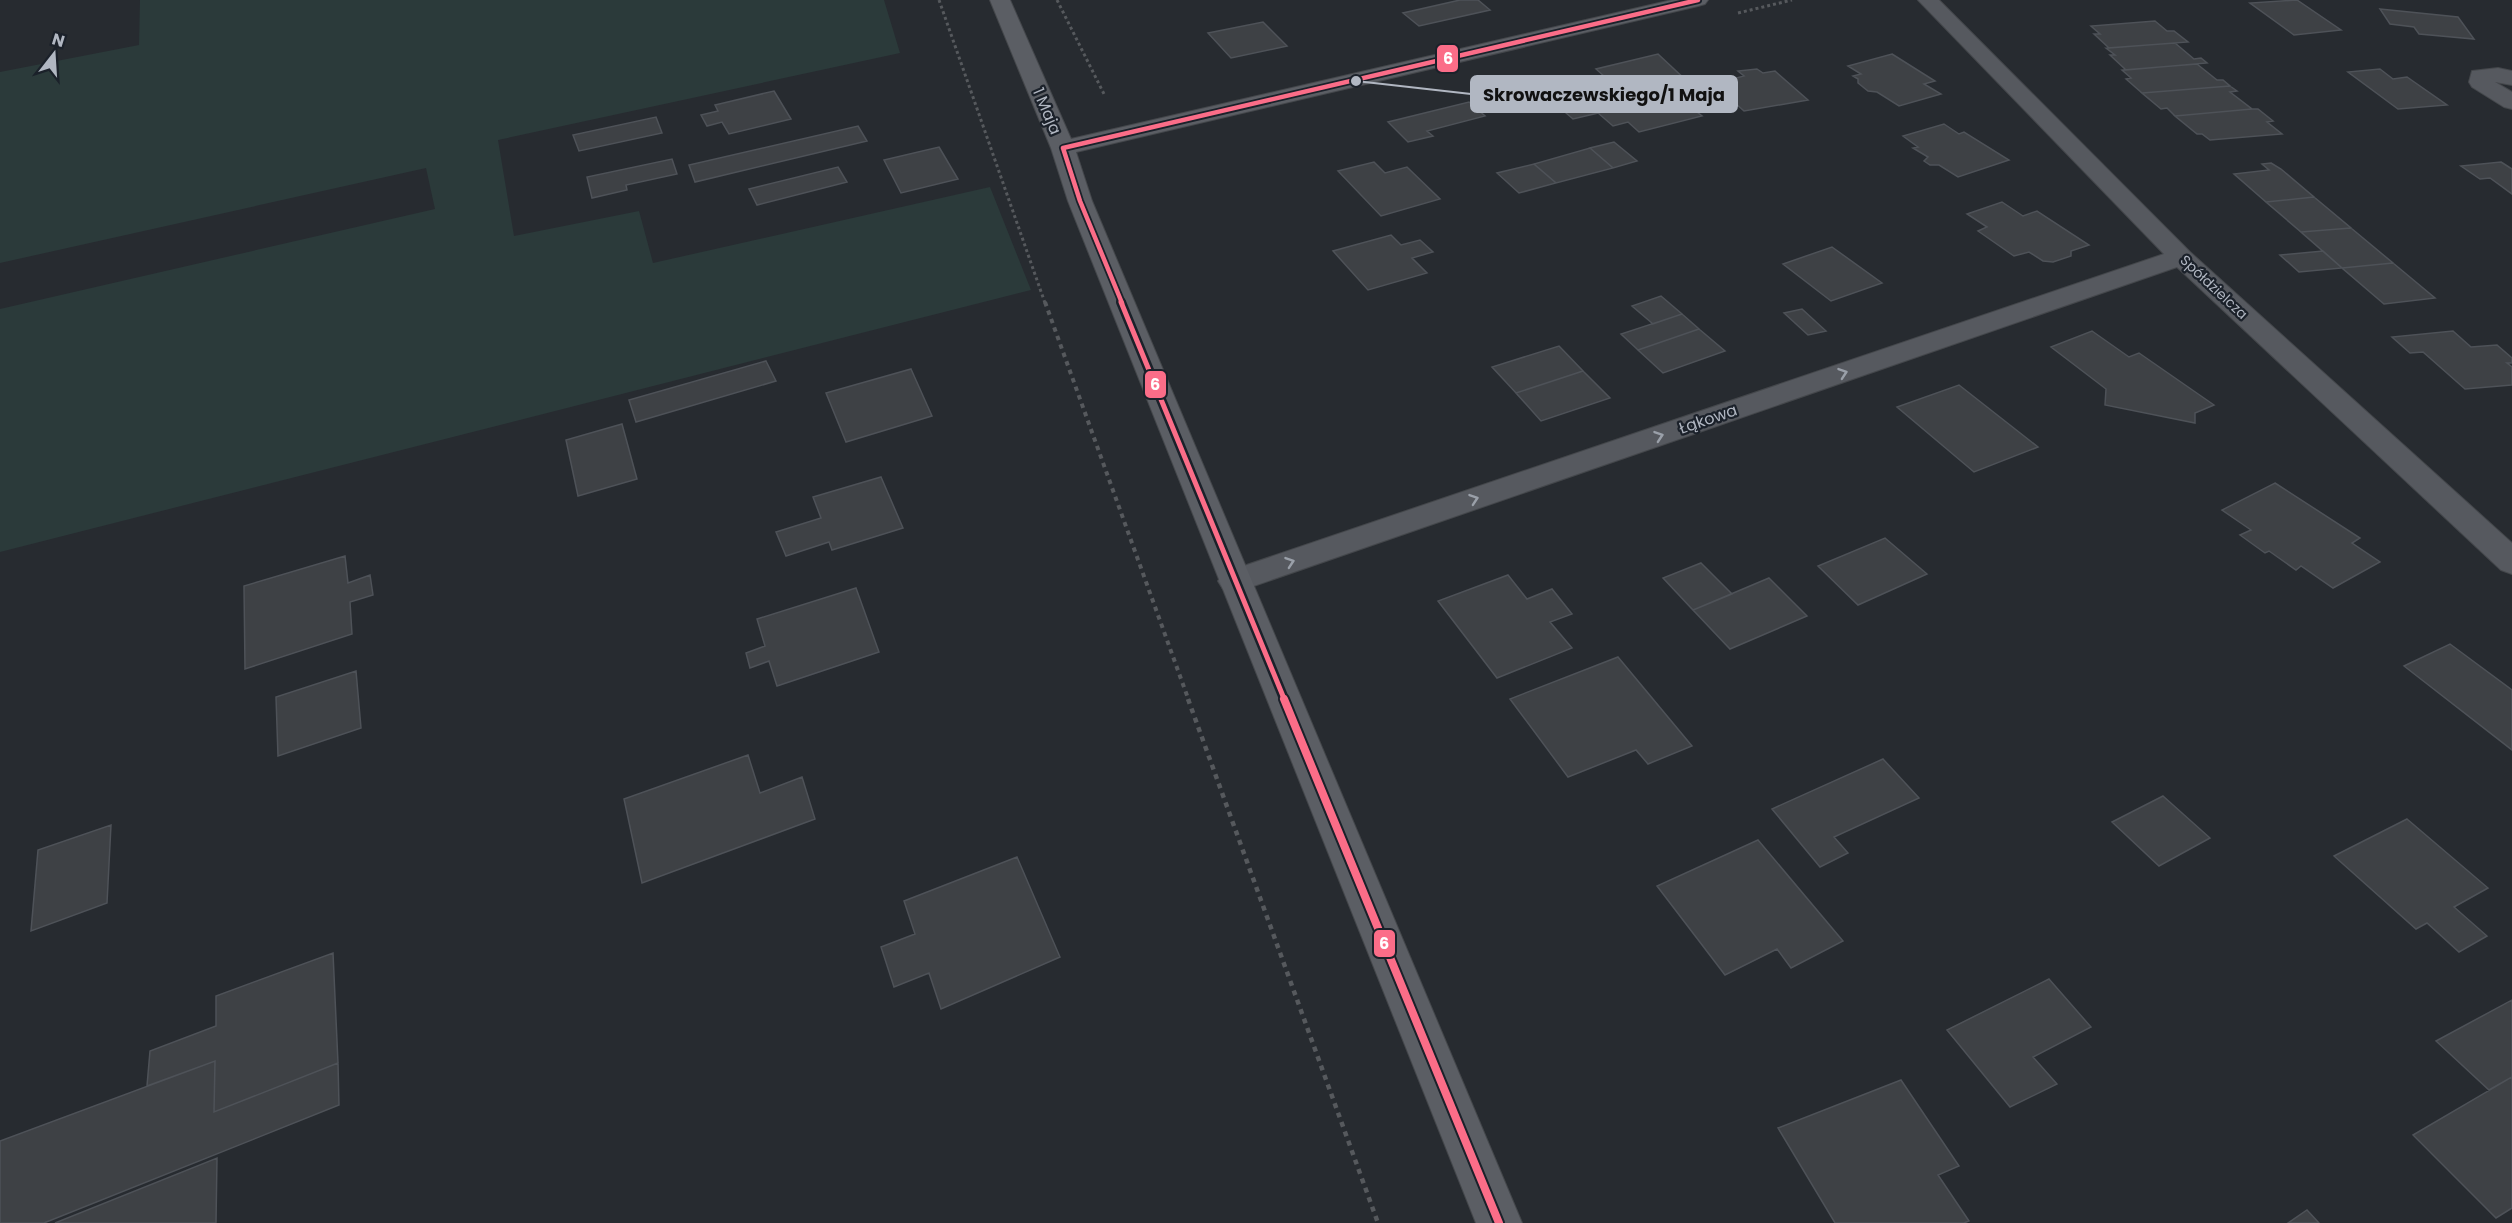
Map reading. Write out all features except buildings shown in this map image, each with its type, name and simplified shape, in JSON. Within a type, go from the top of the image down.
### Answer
[{"type":"street","name":"1 Maja","points":[[1000,0],[1063,148],[1080,201],[1234,581],[1499,1223]]},
{"type":"street","points":[[1063,148],[1698,0]]},
{"type":"street","name":"Spółdzielcza","points":[[1928,0],[2181,257],[2512,562]]},
{"type":"street","points":[[2512,78],[2498,75],[2480,76],[2480,82],[2512,102]]},
{"type":"street","name":"Łąkowa","points":[[1234,581],[2181,257]]},
{"type":"path","points":[[939,0],[1054,328],[1378,1223]]},
{"type":"path","points":[[1057,0],[1106,98]]},
{"type":"shaded area","points":[[140,0],[884,0],[900,53],[498,140],[514,236],[639,211],[653,263],[990,187],[1031,290],[0,552],[0,309],[435,209],[426,168],[0,263],[0,72],[139,45]]},
{"type":"transit line","name":"6","points":[[1499,1223],[1080,201],[1063,148],[1698,0]]},
{"type":"place","name":"Skrowaczewskiego/1 Maja","points":[[1356,81]]}]
